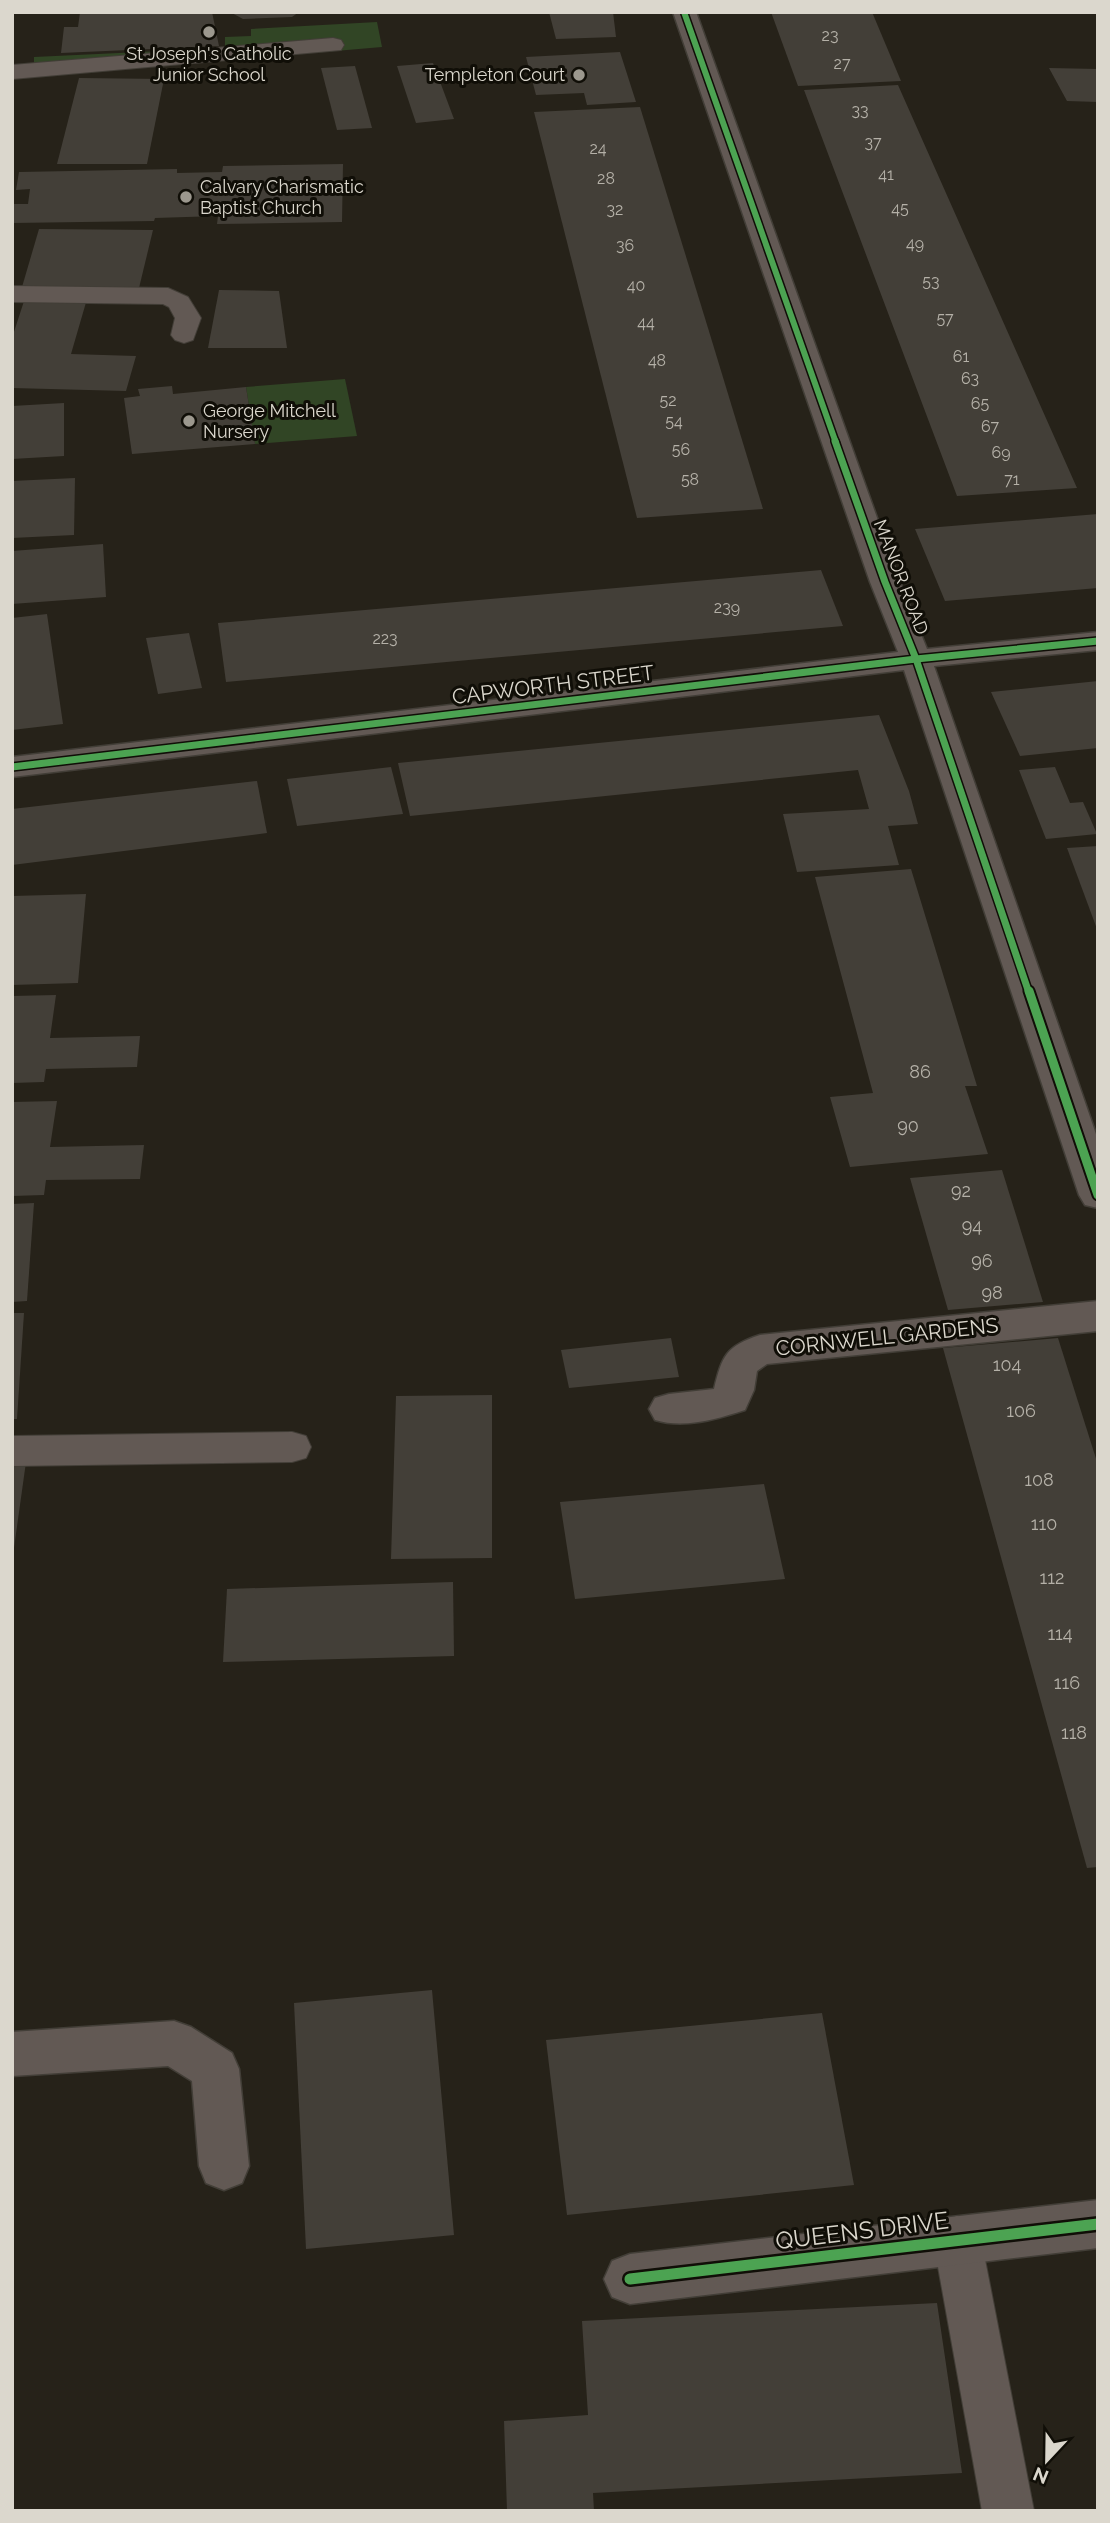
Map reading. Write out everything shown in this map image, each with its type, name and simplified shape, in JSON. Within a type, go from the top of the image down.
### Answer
[{"type":"street","name":"MANOR ROAD","points":[[684,12],[885,582],[916,659],[1098,1195]]},
{"type":"street","name":"CAPWORTH STREET","points":[[12,766],[916,659],[1098,641]]},
{"type":"street","name":"CORNWELL GARDENS","points":[[669,1409],[713,1405],[731,1399],[737,1386],[737,1368],[743,1357],[760,1350],[1098,1316]]},
{"type":"street","points":[[12,2054],[174,2043],[215,2069],[224,2166]]},
{"type":"street","name":"QUEENS DRIVE","points":[[630,2279],[1098,2224]]},
{"type":"lane","points":[[12,72],[333,45]]},
{"type":"lane","points":[[12,294],[168,296],[179,302],[188,318],[184,335]]},
{"type":"lane","points":[[12,1451],[292,1447]]},
{"type":"lane","points":[[957,2239],[1008,2511]]},
{"type":"green space","points":[[377,22],[382,47],[34,77],[34,57],[225,48],[225,37],[251,36],[251,29]]},
{"type":"green space","points":[[345,379],[357,436],[255,444],[246,387]]},
{"type":"building","points":[[80,12],[212,12],[219,46],[61,53],[64,27],[78,27]]},
{"type":"building","points":[[230,12],[299,12],[292,17],[243,19]]},
{"type":"building","points":[[549,12],[613,12],[616,37],[556,39]]},
{"type":"building","points":[[771,12],[872,12],[901,81],[798,86]]},
{"type":"building","name":"Templeton Court","points":[[620,52],[636,102],[587,105],[584,93],[536,95],[526,57]]},
{"type":"building","points":[[433,63],[454,119],[416,123],[397,66]]},
{"type":"building","points":[[355,66],[372,128],[337,130],[321,68]]},
{"type":"building","points":[[1049,68],[1098,69],[1098,102],[1067,101]]},
{"type":"building","points":[[79,78],[164,79],[147,164],[57,164]]},
{"type":"building","points":[[898,85],[1077,488],[957,496],[804,90]]},
{"type":"building","points":[[640,107],[763,509],[637,518],[534,112]]},
{"type":"building","name":"Calvary Charismatic Baptist Church","points":[[343,164],[342,222],[217,224],[218,216],[155,218],[154,221],[12,223],[12,204],[28,204],[30,189],[16,190],[19,172],[177,169],[177,173],[222,172],[223,166]]},
{"type":"building","points":[[39,229],[153,230],[139,288],[22,287]]},
{"type":"building","points":[[219,290],[279,291],[287,348],[208,348]]},
{"type":"building","points":[[25,298],[87,299],[71,354],[136,356],[126,391],[12,388],[12,338]]},
{"type":"building","name":"George Mitchell Nursery","points":[[172,386],[173,394],[246,387],[255,444],[132,454],[124,398],[140,396],[138,389]]},
{"type":"building","points":[[64,403],[64,456],[12,459],[12,406]]},
{"type":"building","points":[[75,478],[74,535],[12,538],[12,481]]},
{"type":"building","points":[[1098,514],[1098,588],[945,601],[915,529]]},
{"type":"building","points":[[103,544],[106,597],[12,604],[12,551]]},
{"type":"building","points":[[821,570],[843,626],[226,682],[218,623]]},
{"type":"building","points":[[47,614],[63,724],[12,730],[12,618]]},
{"type":"building","points":[[189,633],[202,688],[158,694],[146,638]]},
{"type":"building","points":[[1098,681],[1098,748],[1020,756],[991,692]]},
{"type":"building","points":[[879,715],[909,791],[918,824],[888,826],[899,865],[797,872],[783,814],[869,809],[858,770],[410,816],[398,763]]},
{"type":"building","points":[[391,767],[403,814],[297,826],[287,779]]},
{"type":"building","points":[[1055,767],[1070,803],[1083,802],[1097,834],[1046,839],[1019,770]]},
{"type":"building","points":[[257,781],[267,833],[12,865],[12,809]]},
{"type":"building","points":[[1098,846],[1098,929],[1097,929],[1067,848]]},
{"type":"building","points":[[911,869],[977,1086],[965,1086],[988,1154],[850,1167],[830,1097],[873,1093],[815,877]]},
{"type":"building","points":[[86,894],[78,983],[12,985],[12,896]]},
{"type":"building","points":[[56,995],[50,1038],[140,1036],[137,1067],[46,1069],[44,1082],[12,1083],[12,996]]},
{"type":"building","points":[[57,1101],[50,1147],[144,1145],[140,1179],[46,1180],[44,1195],[12,1196],[12,1102]]},
{"type":"building","points":[[1002,1170],[1043,1302],[948,1310],[910,1178]]},
{"type":"building","points":[[34,1203],[27,1301],[12,1302],[12,1204]]},
{"type":"building","points":[[12,1313],[24,1313],[17,1419],[12,1419]]},
{"type":"building","points":[[671,1338],[679,1377],[569,1388],[561,1350]]},
{"type":"building","points":[[1058,1338],[1098,1465],[1098,1867],[1087,1868],[943,1348]]},
{"type":"building","points":[[492,1395],[492,1558],[391,1559],[396,1396]]},
{"type":"building","points":[[26,1462],[14,1548],[12,1548],[12,1463]]},
{"type":"building","points":[[764,1484],[785,1579],[575,1599],[560,1502]]},
{"type":"building","points":[[453,1582],[454,1656],[223,1662],[227,1589]]},
{"type":"building","points":[[432,1990],[454,2235],[306,2249],[294,2003]]},
{"type":"building","points":[[822,2013],[854,2185],[567,2215],[546,2040]]},
{"type":"building","points":[[937,2303],[962,2473],[593,2493],[594,2511],[507,2511],[504,2421],[588,2415],[582,2321]]},
{"type":"cycle path","points":[[684,12],[885,582],[916,659],[1098,1195]]},
{"type":"cycle path","points":[[12,767],[916,659],[1098,641]]},
{"type":"cycle path","points":[[630,2279],[1098,2224]]},
{"type":"place","name":"St Joseph's Catholic Junior School","points":[[209,32]]},
{"type":"place","name":"Templeton Court","points":[[579,75]]},
{"type":"place","name":"Calvary Charismatic Baptist Church","points":[[186,197]]},
{"type":"place","name":"George Mitchell Nursery","points":[[189,421]]}]
